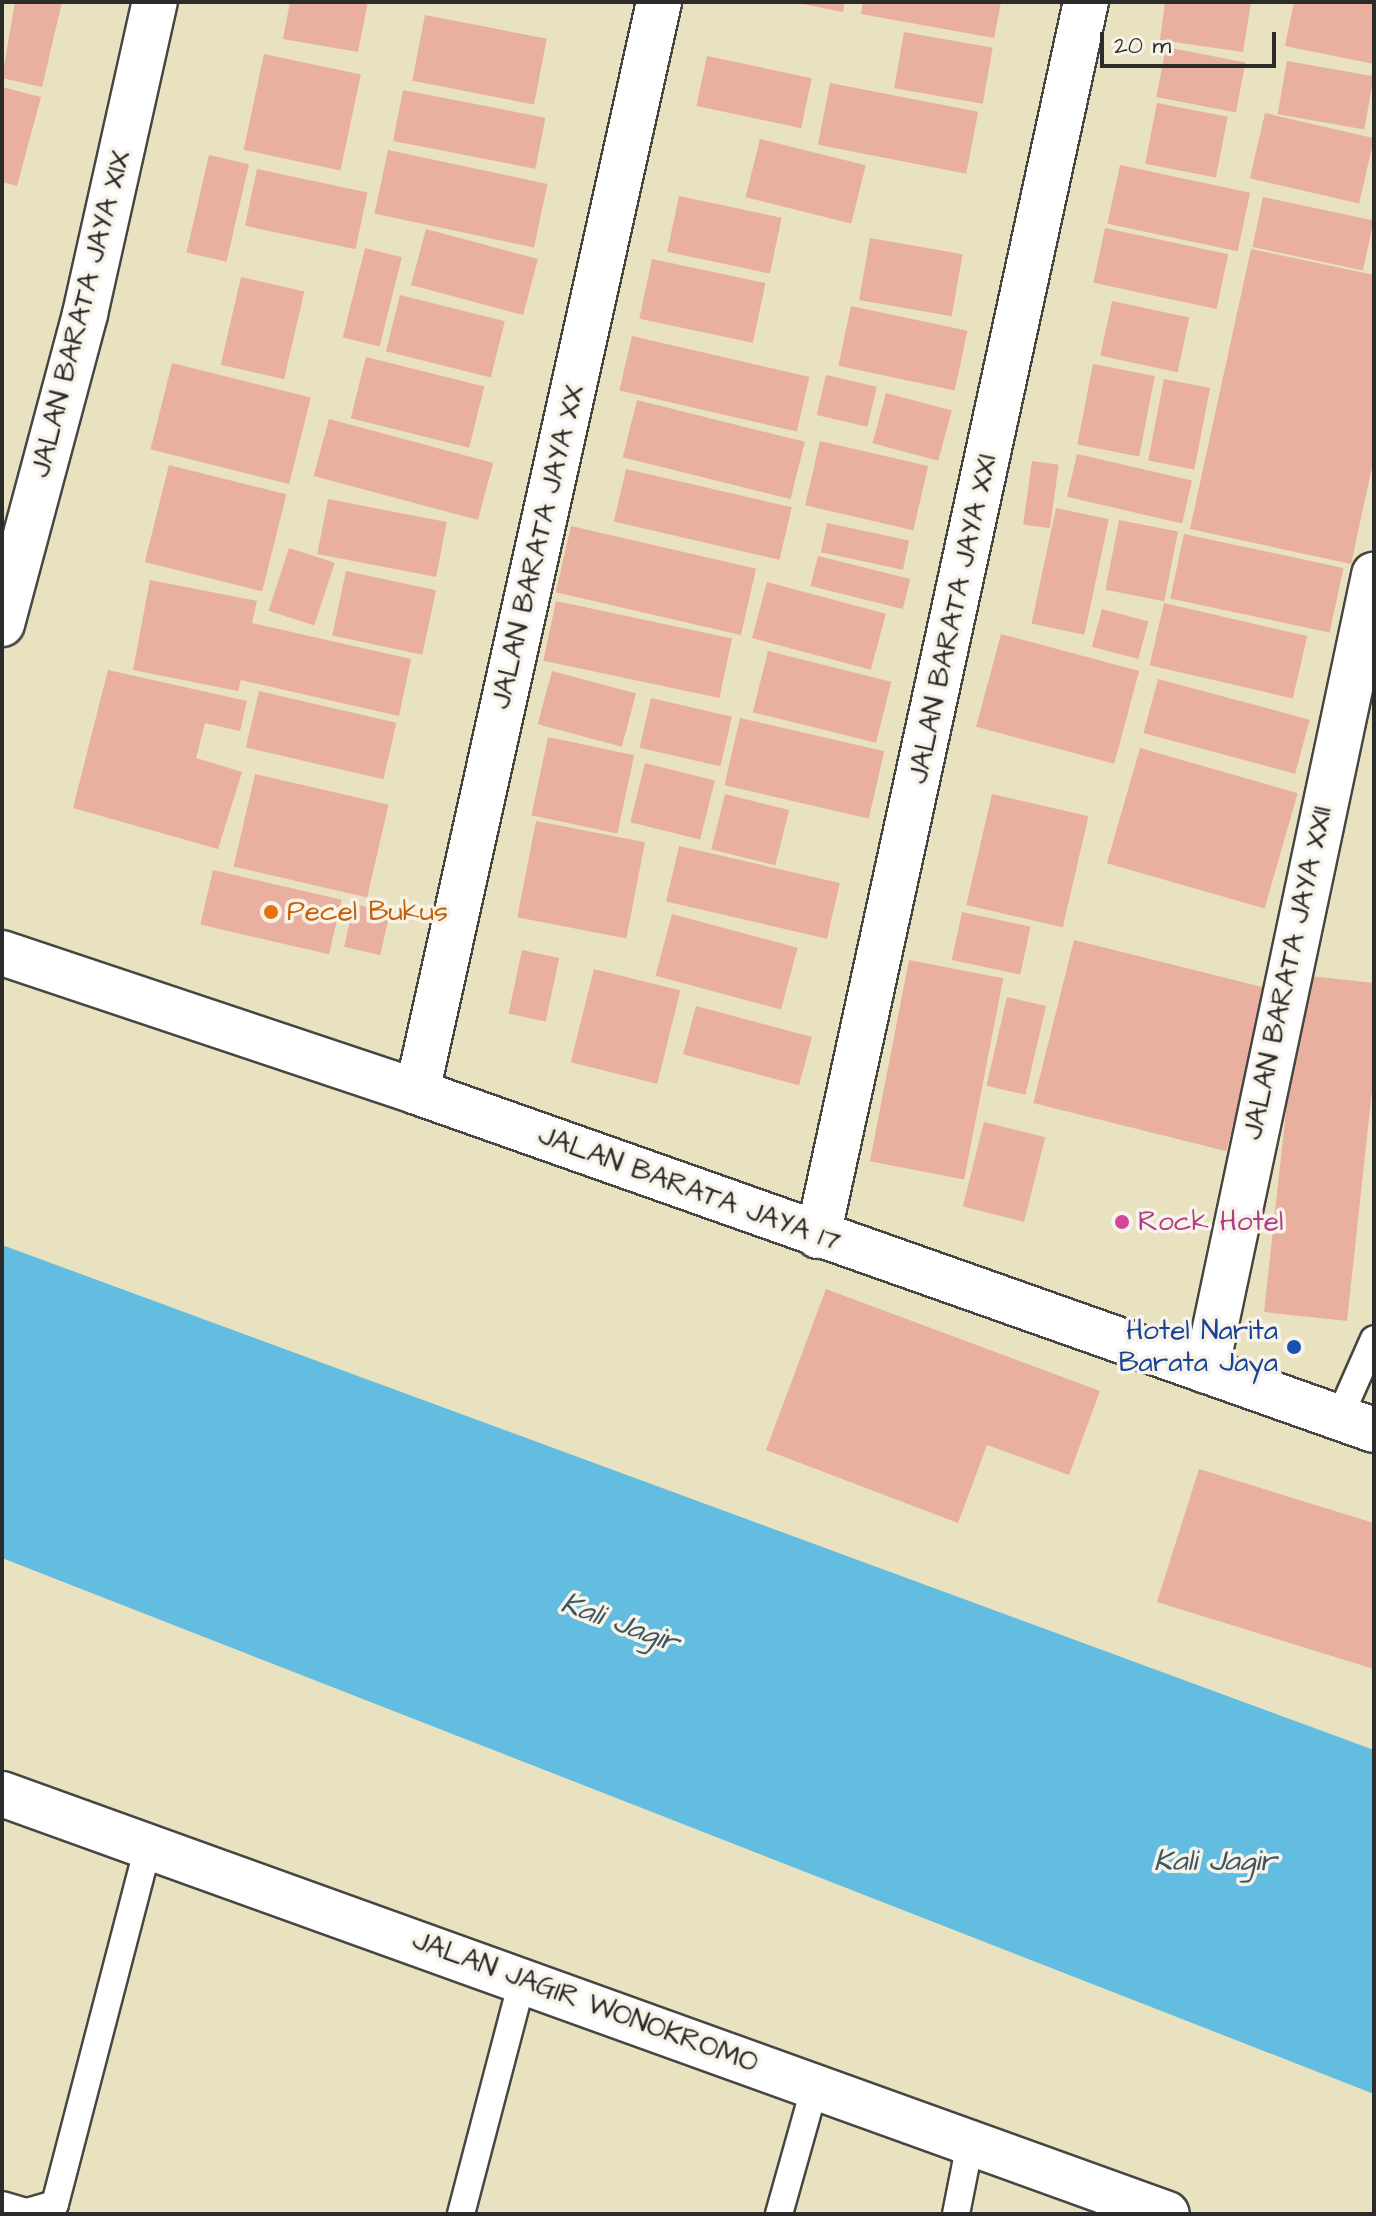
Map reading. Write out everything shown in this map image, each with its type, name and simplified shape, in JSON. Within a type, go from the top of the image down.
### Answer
[{"type":"street","name":"JALAN BARATA JAYA XIX","points":[[2,624],[85,314],[155,2]]},
{"type":"street","name":"JALAN BARATA JAYA XX","points":[[417,1092],[659,2]]},
{"type":"street","name":"JALAN BARATA JAYA XXI","points":[[818,1236],[1086,2]]},
{"type":"street","name":"JALAN BARATA JAYA XXII","points":[[1206,1371],[1374,575]]},
{"type":"street","name":"JALAN BARATA JAYA 17","points":[[2,953],[417,1092],[1357,1424]]},
{"type":"street","name":"JALAN JAGIR WONOKROMO","points":[[2,1794],[523,1978],[1167,2214]]},
{"type":"lane","points":[[1357,1424],[1374,1339]]},
{"type":"lane","points":[[2,2205],[27,2212],[55,2204],[148,1847]]},
{"type":"lane","points":[[461,2214],[523,1978]]},
{"type":"lane","points":[[779,2214],[815,2086]]},
{"type":"lane","points":[[956,2214],[970,2143]]},
{"type":"water","name":"Kali Jagir","points":[[2,1245],[1374,1750],[1374,2094],[2,1558]]},
{"type":"building","points":[[15,2],[62,2],[42,87],[2,78]]},
{"type":"building","points":[[290,2],[368,2],[358,52],[283,39]]},
{"type":"building","points":[[793,2],[845,2],[843,12]]},
{"type":"building","points":[[863,2],[1001,2],[994,38],[861,14]]},
{"type":"building","points":[[1165,2],[1251,2],[1243,52],[1160,40]]},
{"type":"building","points":[[1294,2],[1374,2],[1374,64],[1285,46]]},
{"type":"building","points":[[425,15],[547,39],[534,104],[412,81]]},
{"type":"building","points":[[904,32],[993,48],[983,104],[894,88]]},
{"type":"building","points":[[1166,47],[1246,62],[1236,113],[1156,97]]},
{"type":"building","points":[[264,54],[361,75],[340,170],[244,150]]},
{"type":"building","points":[[707,56],[812,78],[801,128],[696,106]]},
{"type":"building","points":[[1287,61],[1374,76],[1364,129],[1278,114]]},
{"type":"building","points":[[830,83],[978,112],[966,174],[818,145]]},
{"type":"building","points":[[2,87],[41,97],[17,186],[2,182]]},
{"type":"building","points":[[403,90],[545,118],[535,169],[393,141]]},
{"type":"building","points":[[1157,103],[1228,117],[1216,178],[1145,164]]},
{"type":"building","points":[[1265,113],[1374,138],[1359,203],[1250,178]]},
{"type":"building","points":[[760,139],[866,165],[851,224],[745,197]]},
{"type":"building","points":[[388,150],[547,184],[534,247],[374,214]]},
{"type":"building","points":[[209,155],[249,164],[226,262],[187,252]]},
{"type":"building","points":[[1120,165],[1250,193],[1238,251],[1108,224]]},
{"type":"building","points":[[257,169],[368,192],[355,249],[245,226]]},
{"type":"building","points":[[679,196],[782,218],[770,274],[667,252]]},
{"type":"building","points":[[1263,197],[1374,220],[1363,270],[1252,247]]},
{"type":"building","points":[[1105,228],[1228,254],[1217,309],[1093,283]]},
{"type":"building","points":[[426,229],[538,259],[523,315],[411,285]]},
{"type":"building","points":[[870,238],[963,254],[952,316],[859,300]]},
{"type":"building","points":[[365,248],[402,257],[380,346],[343,337]]},
{"type":"building","points":[[1251,249],[1374,275],[1374,458],[1351,564],[1190,529]]},
{"type":"building","points":[[652,259],[765,283],[753,343],[639,319]]},
{"type":"building","points":[[241,277],[304,292],[284,379],[221,365]]},
{"type":"building","points":[[400,295],[505,321],[491,377],[386,351]]},
{"type":"building","points":[[1112,301],[1189,317],[1178,372],[1100,356]]},
{"type":"building","points":[[851,306],[967,331],[955,390],[838,366]]},
{"type":"building","points":[[632,336],[809,377],[797,432],[619,391]]},
{"type":"building","points":[[366,357],[484,387],[469,448],[351,418]]},
{"type":"building","points":[[172,363],[311,398],[289,484],[150,449]]},
{"type":"building","points":[[1093,364],[1155,376],[1139,457],[1077,444]]},
{"type":"building","points":[[826,375],[877,387],[867,427],[817,415]]},
{"type":"building","points":[[1164,379],[1210,388],[1194,469],[1148,460]]},
{"type":"building","points":[[886,393],[952,411],[938,461],[873,443]]},
{"type":"building","points":[[637,400],[805,442],[791,499],[623,457]]},
{"type":"building","points":[[329,419],[493,463],[478,520],[314,476]]},
{"type":"building","points":[[820,441],[928,466],[913,530],[805,505]]},
{"type":"building","points":[[1077,454],[1192,481],[1182,523],[1067,497]]},
{"type":"building","points":[[1032,461],[1059,465],[1050,528],[1023,524]]},
{"type":"building","points":[[169,465],[286,494],[262,591],[145,562]]},
{"type":"building","points":[[626,469],[792,507],[779,560],[614,522]]},
{"type":"building","points":[[328,499],[447,522],[436,577],[317,554]]},
{"type":"building","points":[[1056,508],[1109,519],[1084,635],[1031,623]]},
{"type":"building","points":[[1119,520],[1178,531],[1164,601],[1105,590]]},
{"type":"building","points":[[827,523],[909,540],[903,570],[821,552]]},
{"type":"building","points":[[571,526],[756,569],[741,635],[556,592]]},
{"type":"building","points":[[1184,534],[1343,568],[1330,632],[1170,599]]},
{"type":"building","points":[[289,548],[335,563],[314,626],[269,611]]},
{"type":"building","points":[[818,556],[910,579],[903,609],[811,586]]},
{"type":"building","points":[[346,571],[436,590],[422,655],[332,636]]},
{"type":"building","points":[[150,580],[257,601],[252,623],[411,659],[399,716],[241,680],[238,691],[133,670]]},
{"type":"building","points":[[767,582],[886,614],[871,670],[752,638]]},
{"type":"building","points":[[556,601],[732,638],[719,698],[543,661]]},
{"type":"building","points":[[1164,603],[1307,636],[1293,698],[1150,665]]},
{"type":"building","points":[[1102,609],[1148,621],[1138,659],[1092,647]]},
{"type":"building","points":[[1001,634],[1139,671],[1114,764],[976,727]]},
{"type":"building","points":[[768,651],[891,682],[876,743],[753,712]]},
{"type":"building","points":[[108,670],[247,701],[240,731],[205,723],[196,758],[242,772],[218,849],[73,808]]},
{"type":"building","points":[[552,671],[636,694],[622,747],[538,724]]},
{"type":"building","points":[[1158,679],[1310,720],[1295,774],[1144,733]]},
{"type":"building","points":[[259,691],[396,723],[383,779],[246,748]]},
{"type":"building","points":[[651,698],[732,717],[720,766],[640,748]]},
{"type":"building","points":[[740,718],[884,751],[869,819],[724,785]]},
{"type":"building","points":[[548,737],[634,755],[617,834],[531,815]]},
{"type":"building","points":[[1140,748],[1298,793],[1265,909],[1107,863]]},
{"type":"building","points":[[645,763],[715,780],[700,840],[630,822]]},
{"type":"building","points":[[255,774],[388,805],[367,897],[234,867]]},
{"type":"building","points":[[725,794],[789,810],[775,865],[711,849]]},
{"type":"building","points":[[992,794],[1088,816],[1063,927],[966,905]]},
{"type":"building","points":[[536,821],[645,842],[626,938],[517,917]]},
{"type":"building","points":[[679,846],[840,883],[827,939],[666,902]]},
{"type":"building","name":"Pecel Bukus","points":[[213,870],[342,900],[329,954],[200,925]]},
{"type":"building","points":[[354,904],[390,912],[380,955],[344,947]]},
{"type":"building","points":[[962,912],[1030,927],[1020,974],[952,960]]},
{"type":"building","points":[[672,914],[798,948],[781,1009],[655,976]]},
{"type":"building","points":[[1074,940],[1267,988],[1226,1151],[1033,1103]]},
{"type":"building","points":[[522,950],[559,958],[546,1021],[508,1014]]},
{"type":"building","points":[[909,960],[1003,978],[964,1180],[870,1161]]},
{"type":"building","points":[[594,969],[680,991],[657,1084],[571,1062]]},
{"type":"building","points":[[1301,975],[1374,983],[1374,1072],[1347,1321],[1264,1312]]},
{"type":"building","points":[[1007,997],[1046,1006],[1026,1095],[987,1086]]},
{"type":"building","points":[[696,1006],[812,1037],[799,1085],[683,1054]]},
{"type":"building","points":[[984,1122],[1045,1137],[1024,1222],[963,1206]]},
{"type":"building","points":[[826,1289],[1100,1391],[1069,1475],[987,1445],[958,1523],[766,1450]]},
{"type":"building","points":[[1199,1469],[1374,1523],[1374,1669],[1157,1602]]},
{"type":"place","name":"Pecel Bukus","points":[[271,912]]},
{"type":"place","name":"Rock Hotel","points":[[1122,1222]]},
{"type":"place","name":"Hotel Narita Barata Jaya","points":[[1294,1347]]}]
